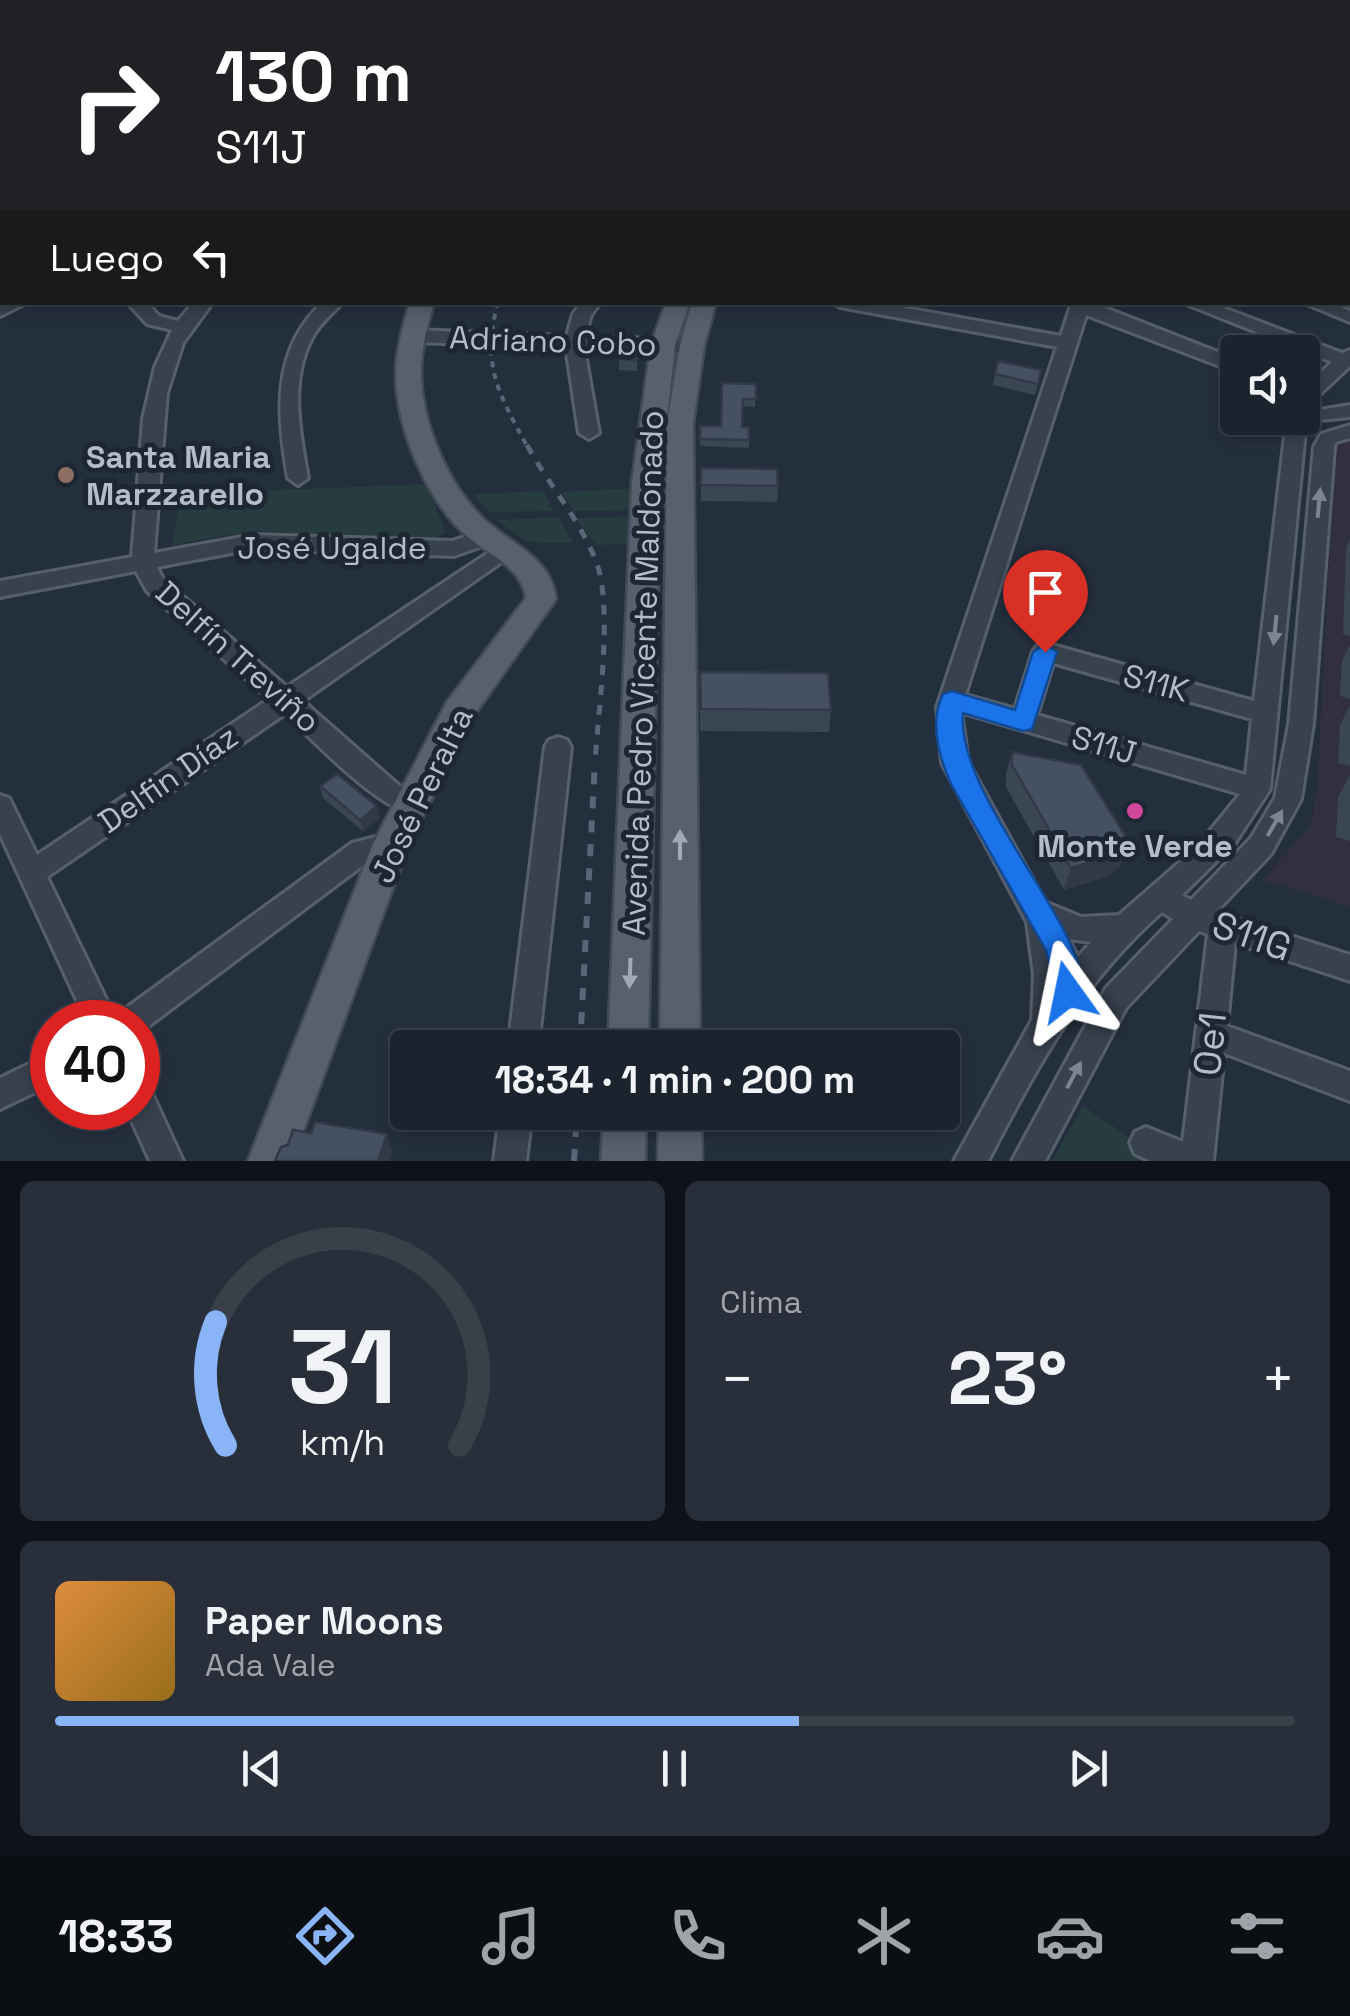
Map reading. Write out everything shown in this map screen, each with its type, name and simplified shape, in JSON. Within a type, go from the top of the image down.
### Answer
[{"type":"main road","name":"José Peralta","points":[[270,1161],[392,844],[459,711],[540,599],[538,578],[469,521],[425,444],[408,383],[421,305]]},
{"type":"main road","name":"Avenida Pedro Vicente Maldonado","points":[[629,1030],[646,483],[663,345],[677,305]]},
{"type":"main road","name":"Avenida Pedro Vicente Maldonado","points":[[680,1030],[680,423],[692,346],[703,305]]},
{"type":"main road","points":[[624,1161],[625,1130]]},
{"type":"main road","points":[[680,1130],[680,1161]]},
{"type":"street","points":[[139,305],[153,320],[182,328]]},
{"type":"street","name":"Delfín Treviño","points":[[201,305],[182,328],[152,413],[141,562],[155,585],[284,700],[395,797],[413,804]]},
{"type":"street","points":[[298,478],[287,411],[292,366],[307,328],[331,305]]},
{"type":"street","points":[[588,305],[576,342],[589,433]]},
{"type":"street","points":[[857,305],[1067,343]]},
{"type":"street","points":[[1068,992],[1060,946],[1039,916],[955,764],[949,731],[952,700],[1081,305]]},
{"type":"street","points":[[1083,305],[1220,360]]},
{"type":"street","points":[[1203,305],[1348,358]]},
{"type":"street","points":[[1319,305],[1350,316]]},
{"type":"street","name":"Adriano Cobo","points":[[414,336],[692,346]]},
{"type":"street","points":[[1320,380],[1348,358]]},
{"type":"street","points":[[1028,1161],[1116,998],[1261,846],[1288,799],[1301,724],[1324,447],[1328,438],[1350,428],[1343,410],[1320,399]]},
{"type":"street","points":[[970,1161],[1068,992],[1124,928],[1232,829],[1257,789],[1296,435]]},
{"type":"street","name":"José Ugalde","points":[[0,588],[254,542],[454,549],[495,545]]},
{"type":"street","name":"Delfin Díaz","points":[[31,874],[284,700],[495,545]]},
{"type":"street","name":"S11K","points":[[1023,722],[1045,652],[1267,714]]},
{"type":"street","name":"S11J","points":[[952,700],[1257,789]]},
{"type":"street","points":[[525,1030],[558,747]]},
{"type":"street","points":[[0,806],[91,1000]]},
{"type":"street","points":[[160,1001],[362,851],[392,844]]},
{"type":"street","name":"S11G","points":[[1160,895],[1192,916],[1350,968]]},
{"type":"street","points":[[1039,916],[1079,930],[1124,928]]},
{"type":"street","points":[[1039,916],[1049,975],[1046,1024]]},
{"type":"street","name":"Oe1","points":[[1194,1161],[1222,926]]},
{"type":"street","points":[[1211,1034],[1350,1086]]},
{"type":"street","points":[[0,1094],[30,1079]]},
{"type":"street","points":[[153,1130],[167,1161]]},
{"type":"street","points":[[510,1161],[514,1130]]},
{"type":"street","points":[[1146,1143],[1194,1161]]},
{"type":"shaded area","points":[[1350,439],[1350,906],[1262,880],[1310,827],[1317,793],[1335,447]]},
{"type":"green space","points":[[426,484],[446,532],[430,541],[252,531],[172,545],[181,494]]},
{"type":"green space","points":[[639,488],[637,510],[574,511],[562,492]]},
{"type":"green space","points":[[544,491],[553,511],[490,512],[473,494]]},
{"type":"green space","points":[[639,516],[633,544],[597,545],[575,518]]},
{"type":"green space","points":[[558,517],[574,543],[528,542],[496,520]]},
{"type":"green space","points":[[1083,1106],[1165,1161],[1052,1161]]},
{"type":"building","points":[[621,342],[638,343],[637,360],[619,359]]},
{"type":"building","points":[[998,361],[1041,370],[1038,384],[995,374]]},
{"type":"building","points":[[722,383],[756,384],[756,399],[743,399],[742,427],[749,427],[749,440],[700,439],[700,426],[721,426]]},
{"type":"building","points":[[701,468],[777,469],[778,486],[701,485]]},
{"type":"building","points":[[700,672],[828,673],[831,710],[701,709]]},
{"type":"building","points":[[1012,752],[1081,765],[1130,843],[1114,855],[1071,868],[1012,765]]},
{"type":"building","points":[[337,774],[377,806],[360,820],[320,786]]},
{"type":"building","points":[[315,1122],[387,1134],[378,1161],[275,1161],[281,1147],[288,1145],[293,1130],[311,1133]]},
{"type":"railway","points":[[497,305],[491,344],[495,378],[528,448]]},
{"type":"railway","points":[[527,445],[583,533],[602,584],[604,634],[595,763]]},
{"type":"railway","points":[[581,1030],[595,761]]},
{"type":"railway","points":[[574,1161],[576,1130]]},
{"type":"place","name":"Santa Maria Marzzarello","points":[[66,475]]},
{"type":"place","name":"Monte Verde","points":[[1135,811]]},
{"type":"route","points":[[1045,652],[1023,722],[952,700],[950,746],[964,784],[1041,921],[1060,946],[1066,962],[1068,992]]}]
